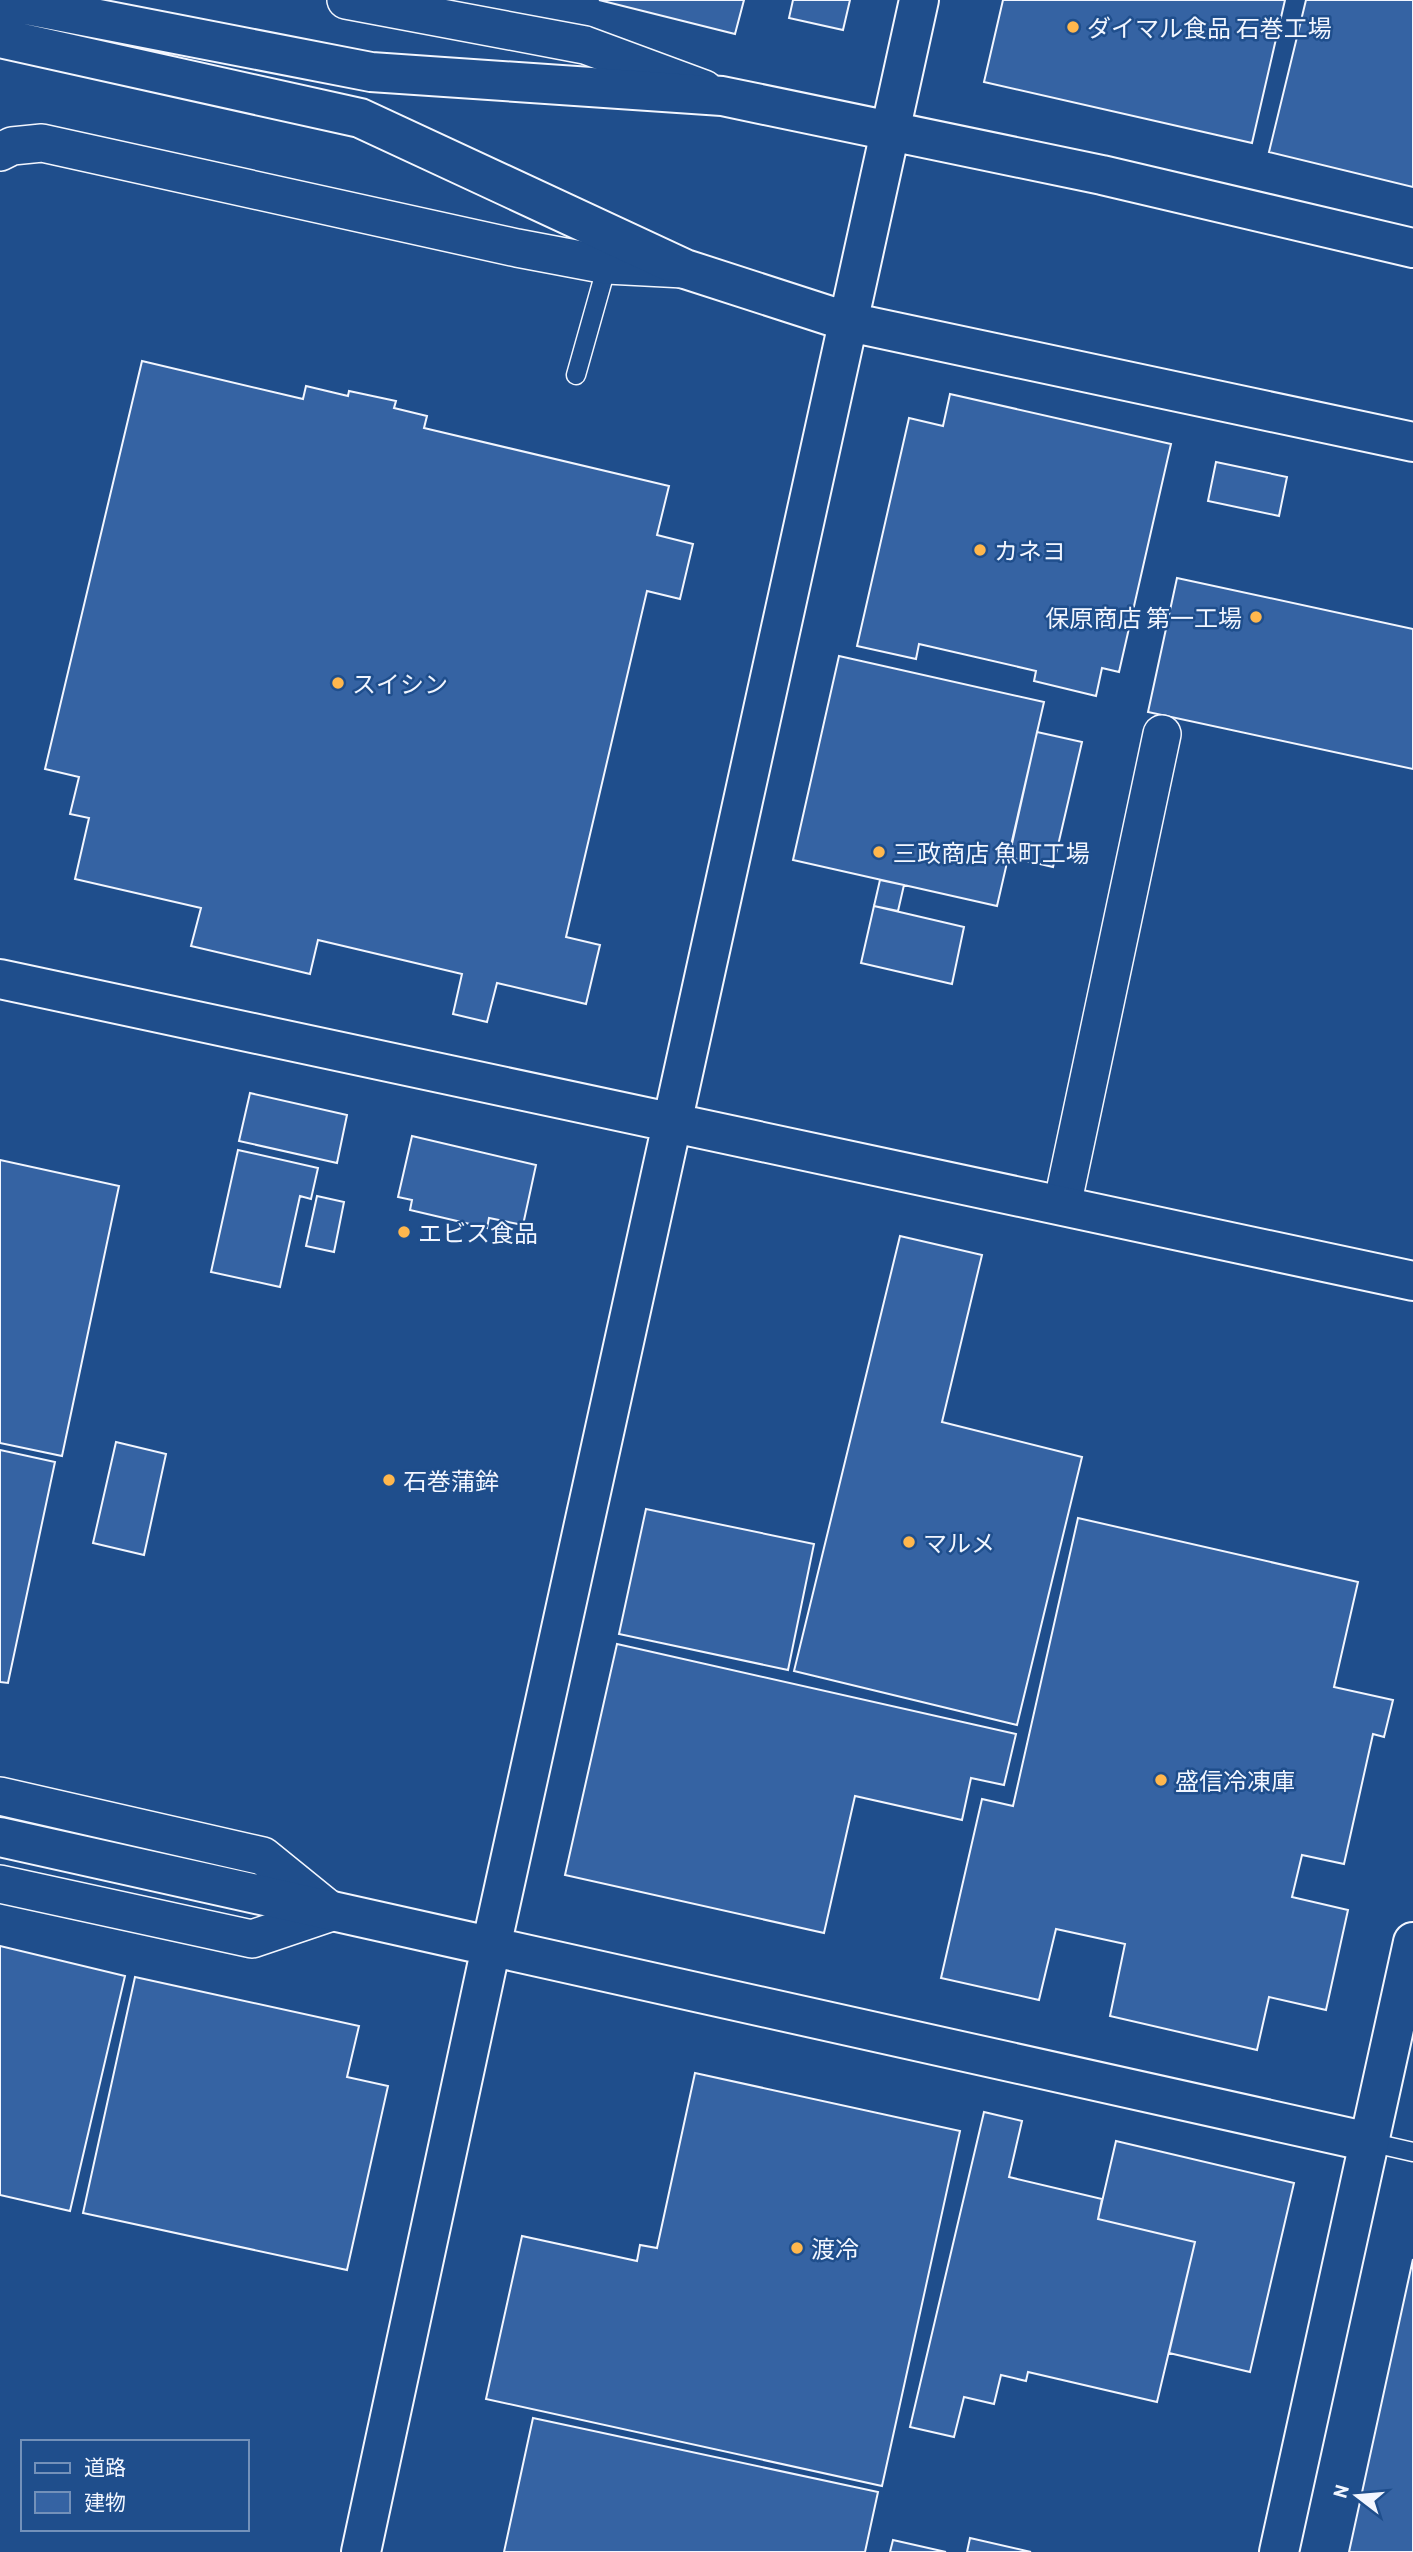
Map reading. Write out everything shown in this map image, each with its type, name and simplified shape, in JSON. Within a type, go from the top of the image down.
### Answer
[{"type":"street","points":[[1,0],[371,72],[722,96],[1102,175],[1413,248]]},
{"type":"street","points":[[346,0],[585,45],[722,96]]},
{"type":"street","points":[[361,2552],[491,1947],[919,0]]},
{"type":"street","points":[[0,38],[360,118],[685,269],[849,321],[1413,442]]},
{"type":"street","points":[[0,152],[12,146],[42,143],[517,248],[607,265],[685,269]]},
{"type":"street","points":[[1062,1206],[1162,734]]},
{"type":"street","points":[[0,979],[1413,1281]]},
{"type":"street","points":[[0,1796],[263,1856],[332,1912]]},
{"type":"street","points":[[0,1837],[1369,2142]]},
{"type":"street","points":[[0,1884],[252,1939],[332,1912]]},
{"type":"street","points":[[1279,2552],[1413,1942]]},
{"type":"lane","points":[[576,375],[607,265]]},
{"type":"lane","points":[[1369,2142],[1413,2152]]},
{"type":"building","points":[[599,0],[744,0],[735,34]]},
{"type":"building","points":[[793,0],[850,0],[843,30],[789,18]]},
{"type":"building","points":[[1003,0],[1285,0],[1252,143],[984,82]]},
{"type":"building","points":[[1306,0],[1413,0],[1413,187],[1269,152]]},
{"type":"building","points":[[142,361],[303,399],[306,386],[348,396],[349,391],[396,401],[394,408],[427,416],[424,428],[669,486],[657,535],[693,544],[680,599],[647,591],[566,937],[600,945],[586,1004],[497,983],[487,1022],[453,1014],[462,974],[318,940],[310,974],[191,946],[201,908],[75,879],[89,818],[70,814],[79,777],[45,769]]},
{"type":"building","points":[[950,394],[1171,444],[1119,672],[1102,668],[1096,696],[1034,681],[1036,671],[919,644],[916,659],[857,646],[909,418],[943,426]]},
{"type":"building","points":[[1216,462],[1287,477],[1279,516],[1208,501]]},
{"type":"building","points":[[1177,578],[1413,629],[1413,769],[1148,712]]},
{"type":"building","points":[[839,656],[1044,702],[997,906],[793,860]]},
{"type":"building","points":[[1037,732],[1082,742],[1053,867],[1009,857]]},
{"type":"building","points":[[880,880],[904,885],[898,911],[874,906]]},
{"type":"building","points":[[874,906],[964,927],[952,984],[861,963]]},
{"type":"building","points":[[250,1093],[347,1115],[337,1163],[239,1141]]},
{"type":"building","points":[[412,1136],[536,1165],[523,1225],[489,1218],[487,1228],[410,1210],[412,1200],[398,1197]]},
{"type":"building","points":[[238,1150],[318,1168],[311,1199],[300,1196],[280,1287],[211,1272]]},
{"type":"building","points":[[0,1160],[119,1186],[62,1456],[0,1443]]},
{"type":"building","points":[[317,1196],[344,1202],[334,1252],[306,1246]]},
{"type":"building","points":[[900,1236],[982,1255],[942,1422],[1082,1457],[1017,1725],[794,1671]]},
{"type":"building","points":[[116,1442],[166,1454],[144,1555],[93,1543]]},
{"type":"building","points":[[0,1450],[55,1462],[8,1683],[0,1682]]},
{"type":"building","points":[[646,1509],[814,1544],[788,1670],[619,1634]]},
{"type":"building","points":[[1078,1518],[1358,1582],[1334,1687],[1393,1700],[1384,1737],[1373,1734],[1344,1864],[1302,1855],[1292,1897],[1348,1910],[1326,2010],[1269,1997],[1257,2050],[1110,2016],[1125,1944],[1056,1929],[1039,2000],[941,1978],[982,1799],[1013,1806]]},
{"type":"building","points":[[617,1644],[1016,1734],[1004,1785],[971,1778],[962,1820],[855,1796],[824,1933],[565,1875]]},
{"type":"building","points":[[0,1946],[125,1976],[70,2211],[0,2195]]},
{"type":"building","points":[[135,1977],[359,2026],[347,2077],[388,2086],[347,2270],[83,2213]]},
{"type":"building","points":[[695,2073],[960,2131],[882,2486],[486,2399],[522,2236],[637,2261],[640,2245],[657,2248]]},
{"type":"building","points":[[984,2112],[1022,2121],[1009,2177],[1102,2199],[1098,2219],[1195,2242],[1157,2402],[1028,2372],[1026,2381],[1001,2375],[994,2404],[964,2397],[954,2437],[910,2427]]},
{"type":"building","points":[[1116,2141],[1294,2183],[1250,2372],[1169,2353],[1195,2242],[1098,2219]]},
{"type":"building","points":[[1413,2259],[1413,2552],[1349,2552]]},
{"type":"building","points":[[533,2418],[878,2492],[865,2552],[504,2552]]},
{"type":"building","points":[[970,2538],[1031,2552],[967,2552]]},
{"type":"building","points":[[893,2540],[946,2552],[890,2552]]},
{"type":"place","name":"ダイマル食品 石巻工場","points":[[1073,27]]},
{"type":"place","name":"カネヨ","points":[[980,550]]},
{"type":"place","name":"保原商店 第一工場","points":[[1256,617]]},
{"type":"place","name":"スイシン","points":[[338,683]]},
{"type":"place","name":"三政商店 魚町工場","points":[[879,852]]},
{"type":"place","name":"エビス食品","points":[[404,1232]]},
{"type":"place","name":"石巻蒲鉾","points":[[389,1480]]},
{"type":"place","name":"マルメ","points":[[909,1542]]},
{"type":"place","name":"盛信冷凍庫","points":[[1161,1780]]},
{"type":"place","name":"渡冷","points":[[797,2248]]}]
